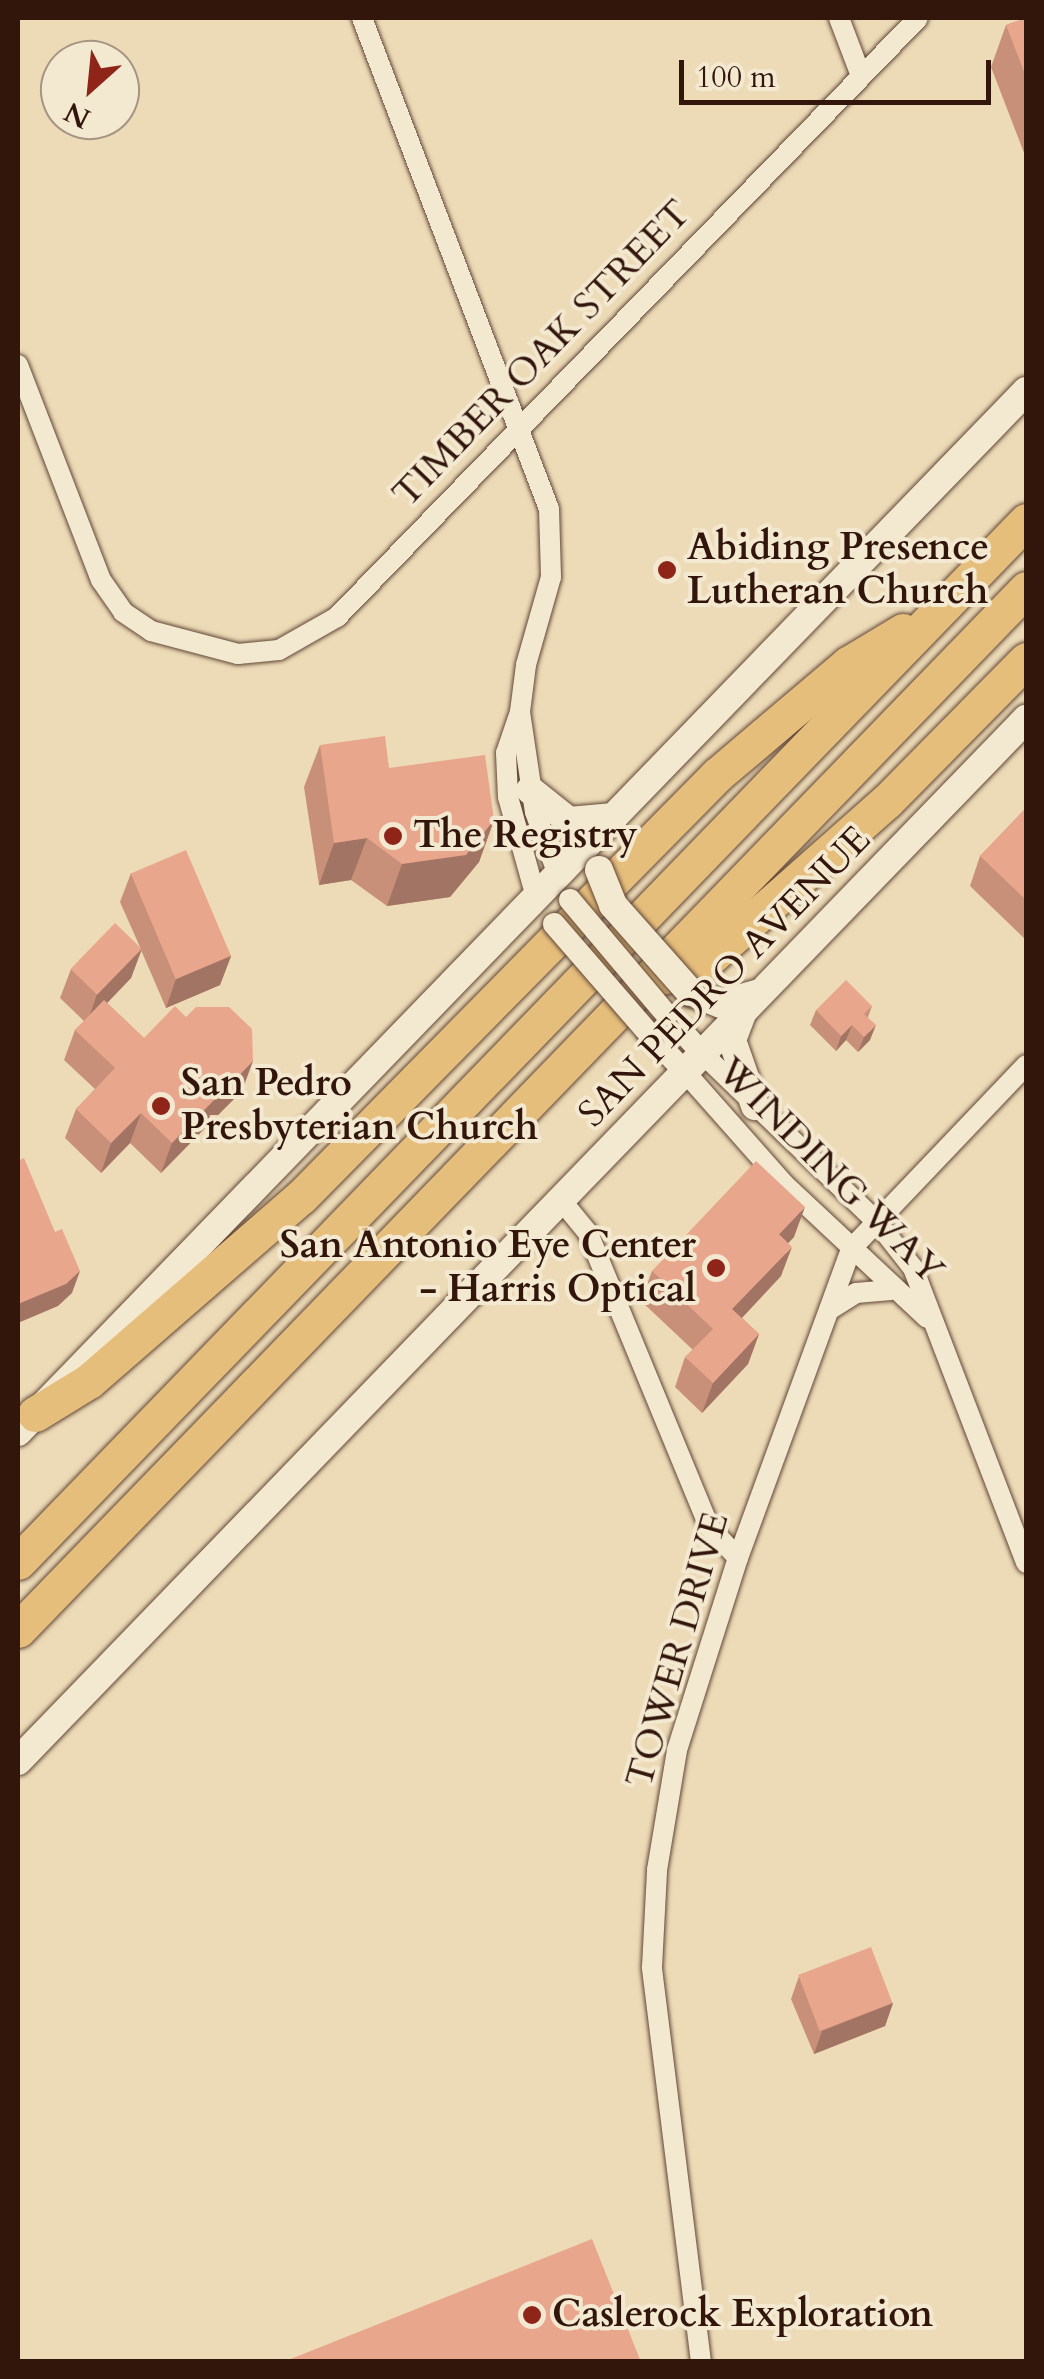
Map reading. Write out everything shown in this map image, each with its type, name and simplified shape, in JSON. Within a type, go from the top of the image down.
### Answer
[{"type":"highway","points":[[18,1562],[1026,521]]},
{"type":"highway","points":[[18,1630],[1026,589]]},
{"type":"highway","points":[[26,1423],[89,1381],[301,1197],[726,768],[848,664],[943,608]]},
{"type":"highway","points":[[647,980],[696,969],[887,801],[1026,660]]},
{"type":"main road","points":[[26,1423],[536,897],[564,888],[610,820],[1026,391]]},
{"type":"main road","name":"SAN PEDRO AVENUE","points":[[18,1761],[1026,719]]},
{"type":"main road","points":[[530,790],[569,820],[587,824],[610,820]]},
{"type":"main road","points":[[610,820],[599,870],[613,906],[690,992],[721,1004],[764,990]]},
{"type":"main road","points":[[742,1014],[732,1040],[755,1106]]},
{"type":"street","points":[[362,18],[549,509],[554,552],[520,712],[506,753],[508,798],[536,897],[554,924],[650,1035],[694,1063]]},
{"type":"street","points":[[838,18],[862,76]]},
{"type":"street","name":"TIMBER OAK STREET","points":[[18,365],[25,407],[101,580],[124,612],[150,631],[238,654],[279,650],[316,634],[918,18]]},
{"type":"street","points":[[520,712],[530,790],[564,888],[667,1015],[694,1063]]},
{"type":"street","name":"WINDING WAY","points":[[694,1063],[755,1106],[780,1129],[876,1221],[912,1268],[926,1318],[1026,1563]]},
{"type":"street","name":"WINDING WAY","points":[[694,1063],[758,1154],[850,1250],[926,1318]]},
{"type":"street","name":"TOWER DRIVE","points":[[701,2362],[652,1967],[657,1870],[677,1750],[738,1558],[850,1250],[1026,1065]]},
{"type":"street","points":[[758,1154],[780,1129]]},
{"type":"street","points":[[561,1200],[588,1233],[709,1527],[738,1558]]},
{"type":"street","points":[[828,1312],[856,1293],[891,1290]]},
{"type":"building","points":[[1026,18],[1026,77],[1006,25]]},
{"type":"building","points":[[385,736],[389,768],[485,755],[494,820],[466,855],[402,864],[367,838],[334,843],[320,745]]},
{"type":"building","points":[[1026,808],[1026,900],[980,856]]},
{"type":"building","points":[[186,850],[231,956],[176,979],[131,873]]},
{"type":"building","points":[[115,923],[142,949],[97,995],[71,969]]},
{"type":"building","points":[[846,980],[872,1006],[864,1014],[876,1025],[864,1037],[852,1025],[841,1036],[816,1010]]},
{"type":"building","name":"San Pedro Presbyterian Church","points":[[104,1000],[144,1038],[175,1006],[186,1017],[196,1007],[229,1007],[252,1029],[253,1061],[229,1086],[204,1085],[217,1097],[172,1143],[141,1113],[111,1143],[76,1109],[115,1068],[75,1030]]},
{"type":"building","points":[[24,1158],[55,1232],[62,1229],[80,1271],[66,1284],[18,1304],[18,1161]]},
{"type":"building","points":[[756,1161],[805,1207],[779,1234],[792,1247],[732,1309],[759,1334],[713,1383],[685,1357],[713,1329],[652,1271]]},
{"type":"building","points":[[871,1947],[893,2003],[820,2031],[798,1975]]},
{"type":"building","points":[[592,2239],[641,2362],[283,2362]]},
{"type":"place","name":"Abiding Presence Lutheran Church","points":[[667,570]]},
{"type":"place","name":"The Registry","points":[[393,836]]},
{"type":"place","name":"San Pedro Presbyterian Church","points":[[161,1106]]},
{"type":"place","name":"San Antonio Eye Center - Harris Optical","points":[[716,1268]]},
{"type":"place","name":"Caslerock Exploration","points":[[532,2315]]}]
